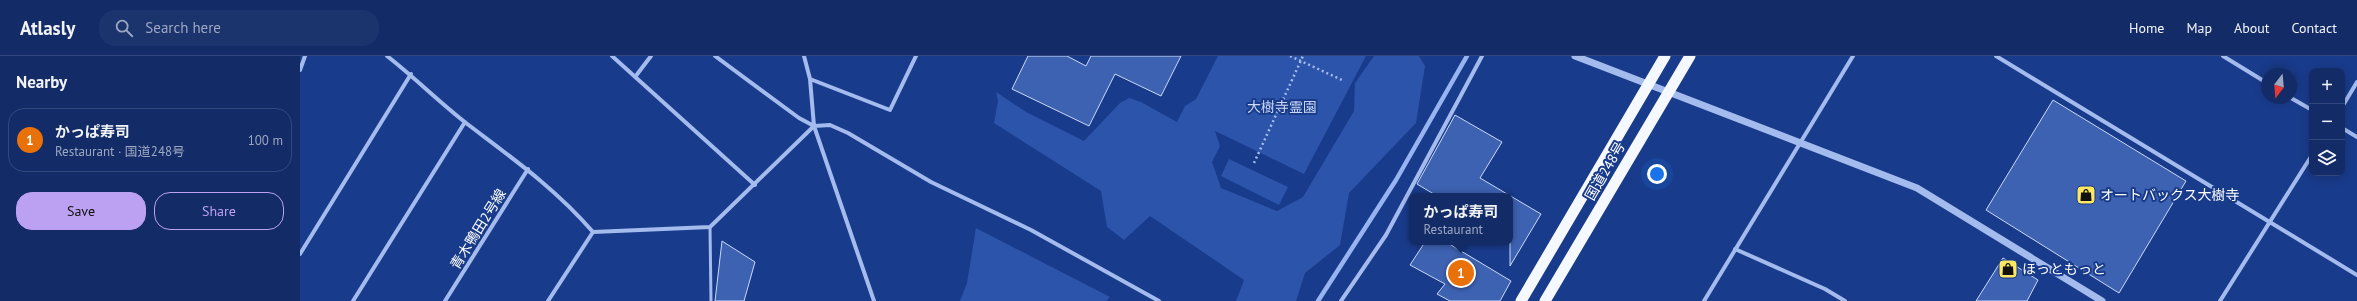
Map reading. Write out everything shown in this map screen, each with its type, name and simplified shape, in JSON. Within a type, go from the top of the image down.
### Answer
[{"type":"highway","name":"国道248号","points":[[1521,301],[1664,56]]},
{"type":"highway","name":"国道248号","points":[[1545,301],[1690,56]]},
{"type":"street","points":[[300,70],[305,56]]},
{"type":"street","points":[[387,56],[411,74],[465,122],[528,169],[570,205],[593,232]]},
{"type":"street","points":[[612,56],[755,185]]},
{"type":"street","points":[[635,77],[650,56]]},
{"type":"street","points":[[715,56],[799,118],[814,126],[830,125],[848,133],[931,182],[1031,230],[1159,301]]},
{"type":"street","points":[[804,56],[810,79],[814,126],[874,301]]},
{"type":"street","points":[[810,79],[890,110],[916,56]]},
{"type":"street","points":[[1340,301],[1386,235],[1482,56]]},
{"type":"street","points":[[1576,56],[1917,188],[2102,301]]},
{"type":"street","points":[[1704,301],[1853,56]]},
{"type":"street","points":[[1996,56],[2357,275]]},
{"type":"street","points":[[2223,56],[2261,79]]},
{"type":"street","points":[[300,254],[411,74]]},
{"type":"street","points":[[2344,104],[2357,82]]},
{"type":"street","points":[[2297,101],[2309,108]]},
{"type":"street","points":[[353,301],[465,122]]},
{"type":"street","points":[[593,232],[710,226],[755,185],[814,126]]},
{"type":"street","points":[[2345,130],[2357,137]]},
{"type":"street","points":[[2220,301],[2309,160]]},
{"type":"street","name":"青木鴨田2号線","points":[[445,301],[528,169]]},
{"type":"street","points":[[548,301],[593,232]]},
{"type":"street","points":[[1735,249],[1825,289],[1845,301]]},
{"type":"lane","points":[[710,226],[711,301]]},
{"type":"path","points":[[1290,56],[1342,80]]},
{"type":"path","points":[[1254,163],[1304,56]]},
{"type":"green space","name":"大樹寺霊園","points":[[1218,56],[1366,56],[1304,174],[1215,131],[1220,146],[1212,162],[1221,188],[1277,211],[1303,197],[1354,111],[1355,83],[1374,56],[1419,56],[1425,66],[1416,123],[1349,193],[1340,245],[1305,273],[1296,301],[1236,301],[1244,280],[1150,216],[1124,240],[1107,227],[1101,191],[994,123],[998,101],[996,92],[1026,112],[1084,141],[1120,103],[1129,98],[1141,102],[1177,122],[1185,106],[1196,99]]},
{"type":"green space","points":[[1229,159],[1288,187],[1279,205],[1221,176]]},
{"type":"green space","points":[[976,228],[1110,297],[1106,301],[960,301],[967,283]]},
{"type":"building","points":[[1028,56],[1067,56],[1086,66],[1091,56],[1181,56],[1161,96],[1115,74],[1089,126],[1012,89]]},
{"type":"building","name":"オートバックス大樹寺","points":[[2053,100],[2186,181],[2119,293],[1986,210]]},
{"type":"building","points":[[1455,115],[1502,142],[1480,178],[1505,193],[1432,193],[1417,184]]},
{"type":"building","points":[[1513,197],[1541,214],[1510,266],[1510,245],[1513,245]]},
{"type":"building","points":[[722,241],[755,262],[744,301],[715,301]]},
{"type":"building","points":[[1423,245],[1451,245],[1511,281],[1500,301],[1450,301],[1437,294],[1445,284],[1410,265]]},
{"type":"building","name":"ほっともっと","points":[[2003,258],[2038,280],[2027,301],[1976,301]]},
{"type":"waterway","points":[[1318,301],[1396,180],[1467,56]]},
{"type":"place","name":"オートバックス大樹寺","points":[[2086,195]]},
{"type":"place","name":"ほっともっと","points":[[2008,269]]},
{"type":"place","name":"かっぱ寿司","points":[[1461,273]]}]
